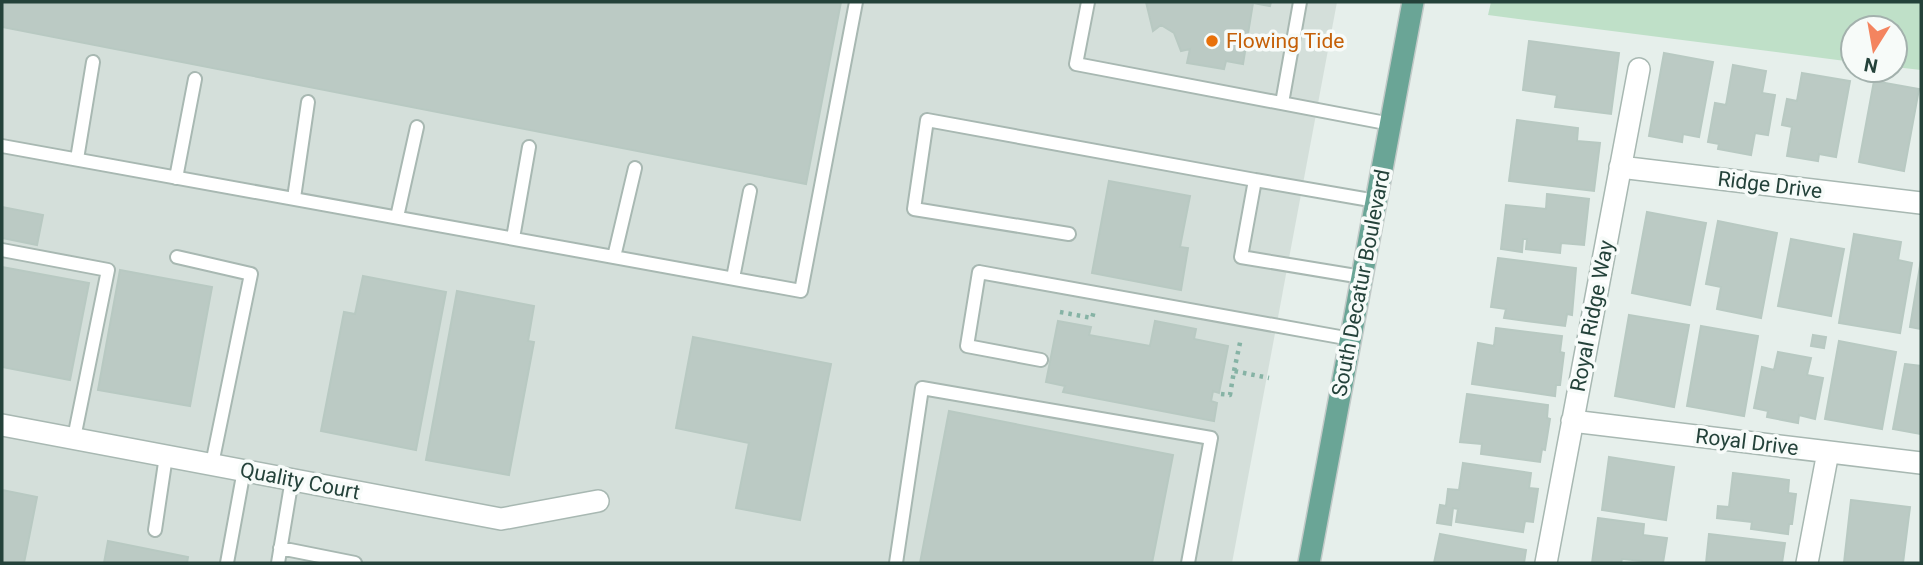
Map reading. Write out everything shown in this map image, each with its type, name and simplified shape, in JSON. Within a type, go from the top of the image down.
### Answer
[{"type":"main road","name":"South Decatur Boulevard","points":[[1309,563],[1413,2]]},
{"type":"street","name":"Royal Ridge Way","points":[[1546,563],[1639,69]]},
{"type":"street","name":"Ridge Drive","points":[[1620,167],[1921,203]]},
{"type":"street","name":"Royal Drive","points":[[1572,421],[1921,463]]},
{"type":"street","name":"Quality Court","points":[[2,425],[501,519],[598,501]]},
{"type":"street","points":[[1807,563],[1828,452]]},
{"type":"lane","points":[[2,146],[801,290],[856,2]]},
{"type":"lane","points":[[1088,2],[1076,64],[1391,124]]},
{"type":"lane","points":[[1282,103],[1300,2]]},
{"type":"lane","points":[[77,159],[93,62]]},
{"type":"lane","points":[[176,178],[195,79]]},
{"type":"lane","points":[[294,198],[308,102]]},
{"type":"lane","points":[[1069,234],[914,209],[927,120],[1376,201]]},
{"type":"lane","points":[[397,218],[417,127]]},
{"type":"lane","points":[[513,238],[529,147]]},
{"type":"lane","points":[[614,257],[635,168]]},
{"type":"lane","points":[[1255,180],[1241,257],[1362,277]]},
{"type":"lane","points":[[733,278],[750,191]]},
{"type":"lane","points":[[2,250],[108,270],[74,438]]},
{"type":"lane","points":[[177,257],[251,274],[212,464]]},
{"type":"lane","points":[[1041,360],[967,346],[979,272],[1351,339]]},
{"type":"lane","points":[[896,563],[922,388],[1212,438],[1188,563]]},
{"type":"lane","points":[[155,530],[166,456]]},
{"type":"lane","points":[[227,563],[244,470]]},
{"type":"lane","points":[[278,563],[292,479]]},
{"type":"lane","points":[[280,548],[355,563]]},
{"type":"path","points":[[1221,394],[1230,395],[1234,371],[1269,378]]},
{"type":"shaded area","points":[[2,2],[1337,2],[1232,563],[2,563]]},
{"type":"green space","points":[[1491,2],[1921,2],[1921,70],[1909,69],[1909,14],[1839,14],[1839,60],[1488,15]]},
{"type":"building","points":[[2,2],[841,2],[806,184],[2,27]]},
{"type":"building","name":"Flowing Tide","points":[[1146,2],[1271,2],[1270,6],[1253,3],[1243,64],[1226,61],[1224,69],[1187,63],[1190,49],[1181,51],[1174,33],[1161,25],[1153,31]]},
{"type":"building","points":[[1529,41],[1619,53],[1611,114],[1555,107],[1557,95],[1523,90]]},
{"type":"building","points":[[1664,53],[1713,62],[1699,137],[1683,134],[1682,142],[1649,136]]},
{"type":"building","points":[[1733,65],[1766,71],[1762,93],[1775,95],[1768,135],[1755,133],[1751,155],[1718,149],[1719,144],[1708,142],[1715,103],[1726,105]]},
{"type":"building","points":[[1802,73],[1839,79],[1839,84],[1849,84],[1836,157],[1819,154],[1818,161],[1787,156],[1792,127],[1782,125],[1787,99],[1797,101]]},
{"type":"building","points":[[1873,84],[1919,89],[1904,171],[1859,162]]},
{"type":"building","points":[[1517,120],[1578,128],[1577,141],[1600,143],[1594,191],[1509,181]]},
{"type":"building","points":[[1109,181],[1190,196],[1180,247],[1188,248],[1181,290],[1092,273]]},
{"type":"building","points":[[1547,194],[1589,199],[1584,245],[1561,243],[1560,253],[1526,249],[1527,239],[1523,239],[1522,252],[1501,249],[1506,205],[1546,209]]},
{"type":"building","points":[[2,207],[43,215],[37,245],[2,238]]},
{"type":"building","points":[[1647,212],[1706,223],[1690,305],[1632,293]]},
{"type":"building","points":[[1718,221],[1777,233],[1761,318],[1717,309],[1721,287],[1706,284]]},
{"type":"building","points":[[1854,234],[1901,242],[1898,260],[1912,263],[1900,333],[1839,323]]},
{"type":"building","points":[[1791,239],[1844,249],[1831,316],[1778,306]]},
{"type":"building","points":[[1498,258],[1576,268],[1572,315],[1567,314],[1565,326],[1504,318],[1506,309],[1491,307]]},
{"type":"building","points":[[1921,260],[1921,329],[1910,327]]},
{"type":"building","points":[[2,267],[89,283],[70,380],[2,367]]},
{"type":"building","points":[[120,270],[212,287],[190,406],[98,390]]},
{"type":"building","points":[[363,276],[446,292],[416,450],[321,431],[344,312],[355,314]]},
{"type":"building","points":[[457,291],[534,306],[528,341],[534,342],[509,475],[426,460]]},
{"type":"building","points":[[1629,315],[1689,325],[1674,407],[1615,396]]},
{"type":"building","points":[[1058,321],[1091,327],[1089,335],[1150,346],[1155,321],[1196,329],[1194,339],[1228,346],[1219,393],[1213,391],[1211,401],[1217,403],[1214,421],[1063,392],[1065,386],[1046,382]]},
{"type":"building","points":[[1701,326],[1758,336],[1744,416],[1687,406]]},
{"type":"building","points":[[1496,328],[1562,336],[1560,352],[1564,353],[1560,385],[1556,385],[1555,396],[1472,384],[1478,343],[1494,346]]},
{"type":"building","points":[[1813,335],[1826,337],[1824,348],[1811,346]]},
{"type":"building","points":[[693,337],[831,364],[800,520],[736,508],[749,443],[676,428]]},
{"type":"building","points":[[1839,341],[1896,352],[1882,429],[1825,419]]},
{"type":"building","points":[[1778,352],[1811,358],[1807,375],[1823,378],[1815,419],[1799,415],[1798,423],[1767,417],[1768,411],[1754,408],[1762,367],[1774,370]]},
{"type":"building","points":[[1905,364],[1921,366],[1921,434],[1893,429]]},
{"type":"building","points":[[1467,394],[1548,405],[1547,418],[1550,419],[1545,450],[1542,449],[1540,462],[1481,454],[1482,444],[1460,442]]},
{"type":"building","points":[[949,411],[1173,455],[1152,563],[920,563]]},
{"type":"building","points":[[1609,457],[1674,467],[1666,520],[1602,510]]},
{"type":"building","points":[[1463,463],[1531,473],[1529,488],[1538,489],[1533,522],[1525,521],[1523,532],[1456,522],[1458,509],[1453,508],[1451,525],[1437,523],[1440,505],[1446,506],[1448,489],[1459,490]]},
{"type":"building","points":[[1733,473],[1789,480],[1788,493],[1796,494],[1788,534],[1751,529],[1752,522],[1717,518],[1718,506],[1729,507]]},
{"type":"building","points":[[2,490],[37,497],[24,563],[2,563]]},
{"type":"building","points":[[1851,500],[1910,507],[1903,563],[1844,563]]},
{"type":"building","points":[[1598,518],[1644,524],[1643,535],[1667,538],[1663,563],[1622,559],[1621,563],[1592,563]]},
{"type":"building","points":[[1440,534],[1526,550],[1524,563],[1434,563]]},
{"type":"building","points":[[1709,534],[1785,543],[1782,563],[1706,563]]},
{"type":"building","points":[[108,541],[188,557],[187,563],[104,563]]},
{"type":"place","name":"Flowing Tide","points":[[1212,41]]}]
